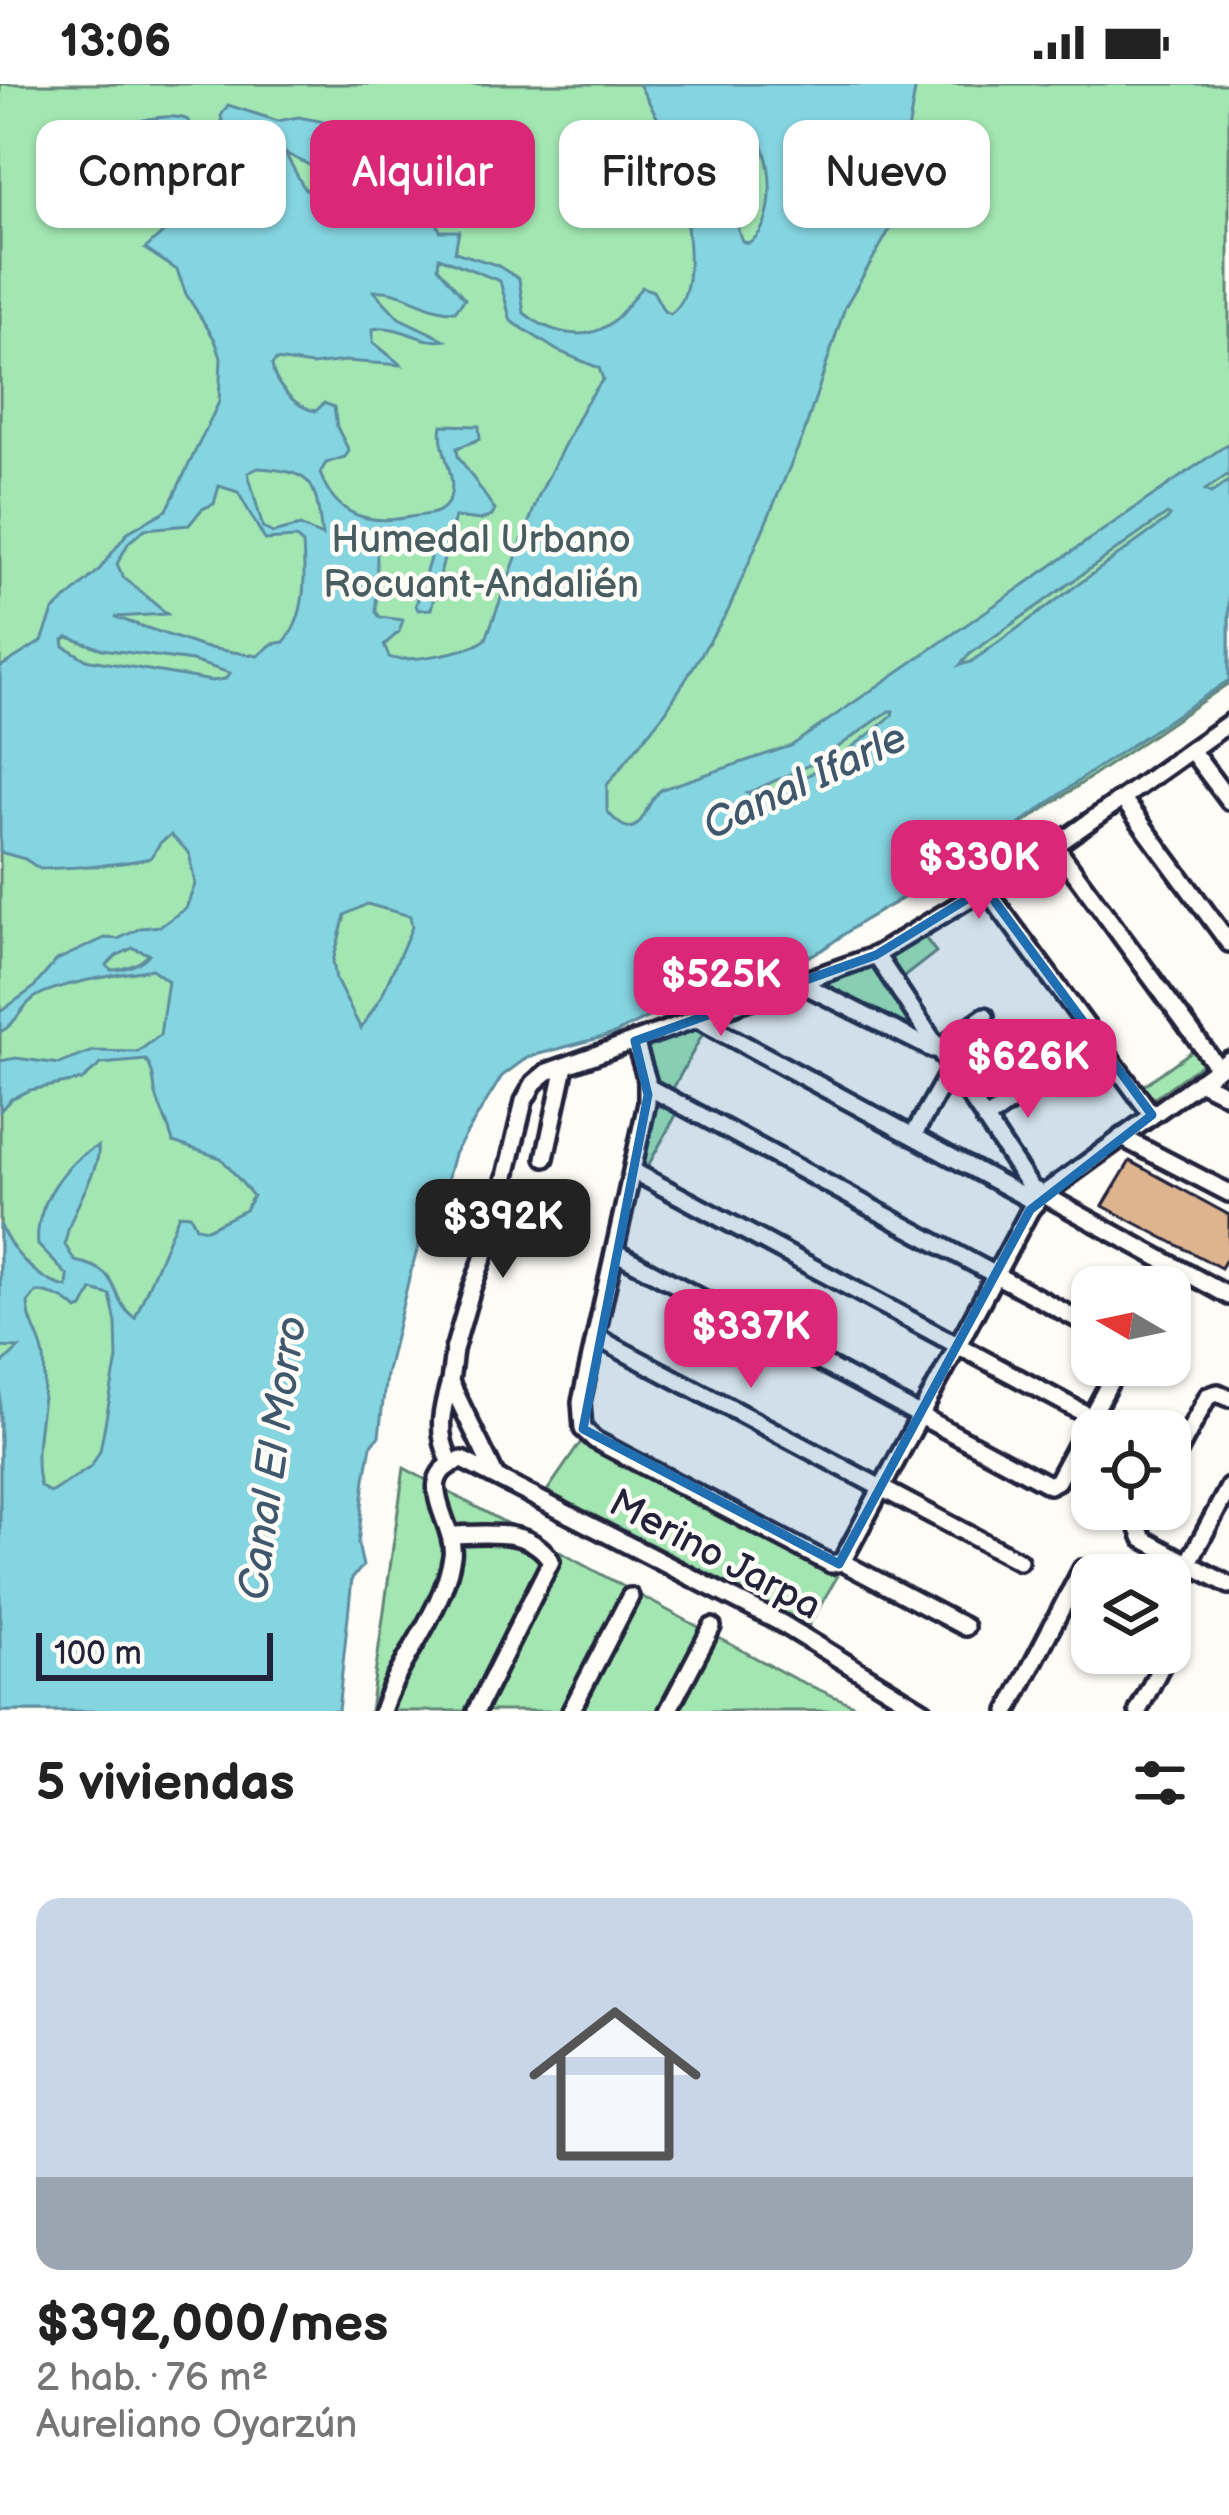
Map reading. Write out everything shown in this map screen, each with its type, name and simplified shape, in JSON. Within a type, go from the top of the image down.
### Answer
[{"type":"street","points":[[382,1711],[444,1584],[452,1555],[452,1535],[435,1495],[451,1463],[440,1421],[454,1350],[492,1235],[524,1101],[534,1083],[547,1072],[876,955],[1055,846],[1229,723]]},
{"type":"street","points":[[1191,750],[1229,801]]},
{"type":"street","points":[[1123,799],[1229,943]]},
{"type":"street","points":[[842,1562],[1038,1200],[1224,1064],[1055,846]]},
{"type":"street","points":[[986,888],[1152,1115]]},
{"type":"street","points":[[876,955],[1038,1200]]},
{"type":"street","points":[[802,984],[919,1045],[938,1049],[986,1016]]},
{"type":"street","points":[[699,1020],[913,1136],[1172,1266]]},
{"type":"street","points":[[635,1041],[648,1087],[580,1423],[595,1440],[831,1564],[842,1562],[965,1628]]},
{"type":"street","points":[[545,1158],[565,1066]]},
{"type":"street","points":[[913,1136],[951,1068]]},
{"type":"street","points":[[985,1120],[1041,1081]]},
{"type":"street","points":[[1199,1081],[1229,1096]]},
{"type":"street","points":[[648,1087],[1071,1316]]},
{"type":"street","points":[[1120,1137],[1229,1193]]},
{"type":"street","points":[[633,1171],[1076,1410]]},
{"type":"street","points":[[614,1252],[1052,1485],[1071,1452]]},
{"type":"street","points":[[1191,1276],[1229,1297]]},
{"type":"street","points":[[596,1336],[1018,1562]]},
{"type":"street","points":[[450,1382],[494,1473]]},
{"type":"street","points":[[1191,1428],[1208,1396],[1218,1393],[1229,1398]]},
{"type":"street","name":"Merino Jarpa","points":[[451,1463],[472,1462],[781,1622],[924,1711]]},
{"type":"street","points":[[1191,1560],[1229,1487]]},
{"type":"street","points":[[1139,1530],[1143,1539],[1171,1554]]},
{"type":"street","points":[[452,1535],[497,1533],[522,1538],[538,1546],[551,1561],[476,1711]]},
{"type":"street","points":[[1191,1565],[1229,1586]]},
{"type":"street","points":[[1008,1711],[1071,1590]]},
{"type":"street","points":[[571,1711],[631,1597]]},
{"type":"street","points":[[668,1711],[712,1627]]},
{"type":"street","points":[[1138,1711],[1157,1674]]},
{"type":"highlighted area","points":[[985,888],[1152,1115],[1030,1210],[839,1564],[583,1429],[648,1095],[635,1041],[876,955]]},
{"type":"green space","name":"Humedal Urbano Rocuant-Andalién","points":[[0,84],[1229,84],[1229,683],[962,865],[810,956],[674,1004],[614,1034],[544,1050],[502,1076],[509,1053],[439,1178],[408,1258],[372,1426],[337,1711],[0,1711]]},
{"type":"green space","points":[[919,930],[936,952],[896,983],[878,955]]},
{"type":"green space","points":[[875,956],[936,1048],[806,984]]},
{"type":"green space","points":[[699,1022],[707,1026],[669,1096],[650,1086],[636,1042]]},
{"type":"green space","points":[[1196,1048],[1205,1062],[1150,1101],[1140,1088]]},
{"type":"green space","points":[[651,1091],[680,1108],[644,1173],[636,1169]]},
{"type":"green space","points":[[581,1442],[837,1577],[809,1625],[547,1491]]},
{"type":"green space","points":[[404,1468],[793,1678],[867,1711],[370,1711]]},
{"type":"water","points":[[639,84],[916,84],[910,120],[783,120],[783,228],[891,228],[845,307],[803,436],[728,611],[666,711],[607,785],[607,811],[619,823],[635,826],[662,789],[791,746],[1229,443],[1229,474],[1205,490],[1211,493],[1229,481],[1229,680],[984,850],[822,950],[781,969],[674,1004],[614,1034],[528,1057],[502,1076],[454,1154],[409,1278],[386,1375],[379,1436],[371,1446],[365,1479],[358,1544],[363,1566],[352,1578],[338,1711],[0,1711],[0,1366],[19,1348],[0,1347],[0,1224],[26,1263],[67,1287],[68,1276],[38,1245],[41,1216],[63,1174],[98,1146],[95,1167],[65,1245],[75,1261],[109,1278],[135,1318],[179,1214],[190,1215],[196,1227],[207,1229],[245,1210],[253,1196],[221,1158],[173,1142],[146,1060],[101,1064],[82,1080],[30,1090],[0,1111],[0,1061],[16,1058],[59,1064],[93,1051],[138,1052],[160,1035],[168,981],[152,969],[41,994],[0,1032],[0,1012],[32,989],[57,960],[105,938],[118,939],[141,928],[161,926],[186,908],[195,884],[189,853],[171,835],[150,858],[109,864],[40,869],[0,852],[0,667],[42,641],[53,611],[99,570],[128,532],[167,510],[219,402],[221,358],[215,340],[177,270],[145,249],[168,228],[286,228],[286,155],[310,192],[310,228],[459,231],[455,252],[497,265],[519,279],[524,313],[553,329],[576,334],[598,330],[613,321],[642,287],[653,291],[670,314],[681,301],[687,282],[687,228],[738,228],[742,241],[748,243],[764,225],[768,211],[768,167],[759,141],[759,120],[657,120]],"holes":[[[439,257],[500,281],[511,321],[558,351],[599,368],[603,379],[539,495],[486,639],[454,652],[397,659],[389,657],[384,645],[399,632],[403,620],[380,617],[376,612],[377,552],[385,544],[428,544],[431,555],[416,605],[418,610],[431,609],[455,517],[480,520],[495,510],[458,456],[457,448],[480,439],[479,426],[442,425],[452,489],[443,509],[395,519],[368,518],[335,500],[320,473],[326,463],[349,451],[337,427],[334,407],[324,403],[316,411],[301,405],[282,388],[272,365],[276,360],[401,365],[373,342],[373,329],[445,340],[399,318],[374,291],[455,311],[465,299],[438,267]],[[258,468],[291,473],[309,483],[322,536],[300,526],[273,533],[263,528],[248,473]],[[219,486],[238,492],[265,540],[296,538],[303,544],[304,582],[297,620],[284,642],[272,644],[258,656],[203,647],[115,617],[167,614],[123,577],[117,564],[129,542],[145,529],[189,525],[202,509],[214,504]],[[1167,514],[1170,516],[971,662],[960,665]],[[68,637],[102,649],[192,661],[230,673],[212,681],[85,659],[64,646]],[[893,711],[844,753],[802,779],[763,793],[748,793],[820,760]],[[367,904],[410,916],[412,927],[361,1029],[336,980],[333,961],[345,915]],[[133,948],[149,954],[121,969],[111,970],[107,965]],[[92,1290],[110,1295],[117,1359],[100,1451],[91,1467],[50,1493],[40,1486],[37,1470],[44,1358],[28,1303],[36,1292],[58,1297],[77,1310]]]},
{"type":"water","points":[[228,105],[275,120],[222,120]]},
{"type":"water","points":[[298,117],[314,120],[310,120],[310,166],[286,154],[283,120]]},
{"type":"building","points":[[1130,1161],[1229,1215],[1229,1254],[1221,1268],[1103,1206]]},
{"type":"water label","name":"Canal Ifarle","points":[[804,780]]},
{"type":"water label","name":"Canal El Morro","points":[[271,1458]]}]
